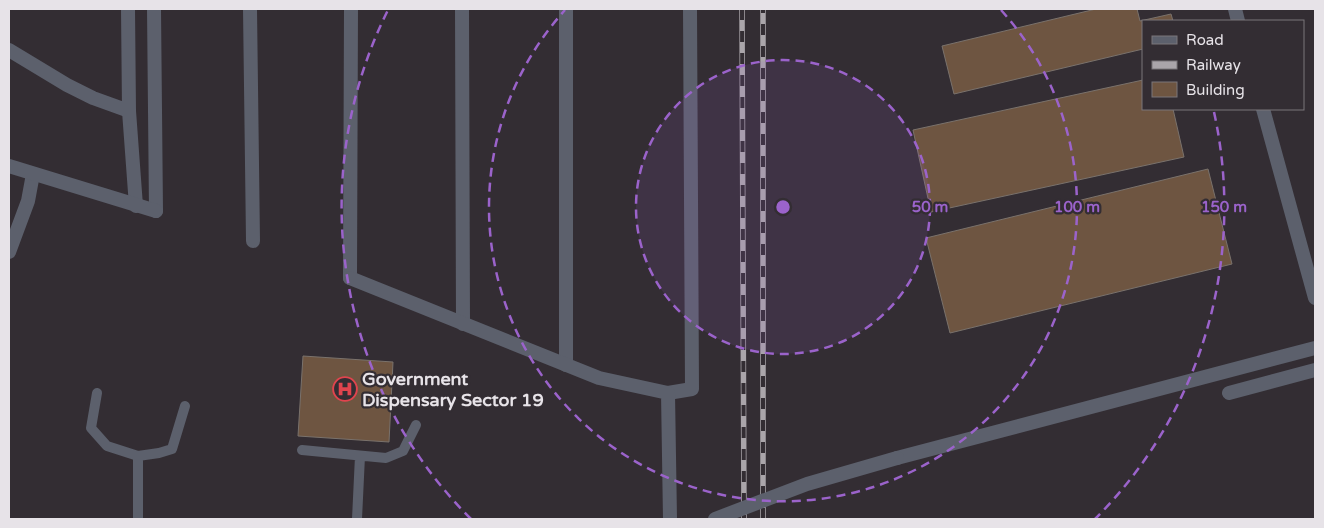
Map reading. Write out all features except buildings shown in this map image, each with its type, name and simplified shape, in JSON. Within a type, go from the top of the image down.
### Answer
[{"type":"street","points":[[128,9],[128,112],[136,206]]},
{"type":"street","points":[[9,166],[156,211],[154,9]]},
{"type":"street","points":[[250,9],[253,241]]},
{"type":"street","points":[[351,9],[350,278],[599,378],[668,393],[692,389],[690,9]]},
{"type":"street","points":[[462,9],[463,324]]},
{"type":"street","points":[[566,9],[566,365]]},
{"type":"street","points":[[9,50],[85,94],[128,112]]},
{"type":"street","points":[[1263,110],[1315,298]]},
{"type":"street","points":[[9,252],[28,201],[33,174]]},
{"type":"street","points":[[715,519],[807,484],[897,458],[1315,348]]},
{"type":"street","points":[[1229,394],[1315,370]]},
{"type":"street","points":[[668,393],[670,519]]},
{"type":"lane","points":[[96,393],[91,428],[107,446],[138,456],[172,449],[185,406]]},
{"type":"lane","points":[[302,450],[386,458],[403,451],[416,425]]},
{"type":"lane","points":[[138,456],[138,519]]},
{"type":"lane","points":[[357,519],[360,456]]},
{"type":"railway","points":[[742,9],[744,519]]},
{"type":"railway","points":[[763,9],[763,519]]},
{"type":"place","name":"Government Dispensary Sector 19","points":[[345,389]]}]
